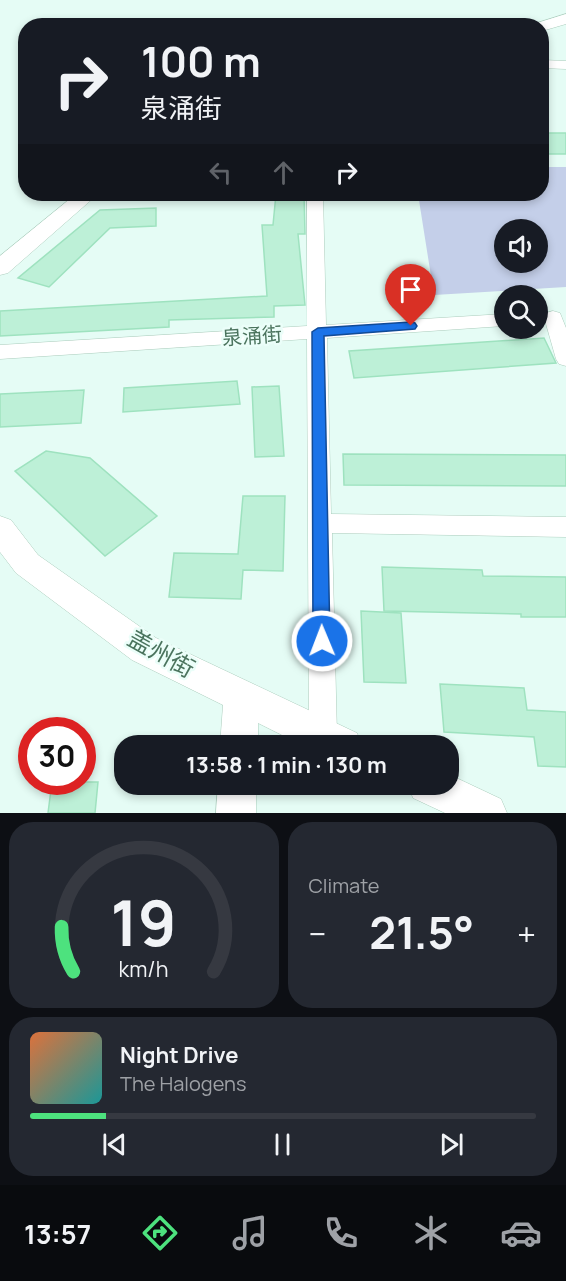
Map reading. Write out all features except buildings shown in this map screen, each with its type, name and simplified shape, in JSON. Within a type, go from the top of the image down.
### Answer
[{"type":"street","points":[[549,24],[566,19]]},
{"type":"street","points":[[549,64],[566,65]]},
{"type":"street","points":[[0,268],[79,201]]},
{"type":"street","points":[[315,201],[320,523],[334,735]]},
{"type":"street","points":[[552,317],[566,359]]},
{"type":"street","name":"泉涌街","points":[[0,352],[494,321]]},
{"type":"street","points":[[320,523],[566,527]]},
{"type":"street","name":"盖州街","points":[[0,530],[27,564],[144,649],[322,735]]},
{"type":"street","points":[[239,735],[241,696]]},
{"type":"street","points":[[236,813],[237,795]]},
{"type":"street","points":[[450,795],[487,813]]},
{"type":"shaded area","points":[[549,167],[566,167],[566,287],[494,285],[494,291],[434,295],[419,201],[549,201]]},
{"type":"route","points":[[322,641],[318,332],[411,326]]}]
